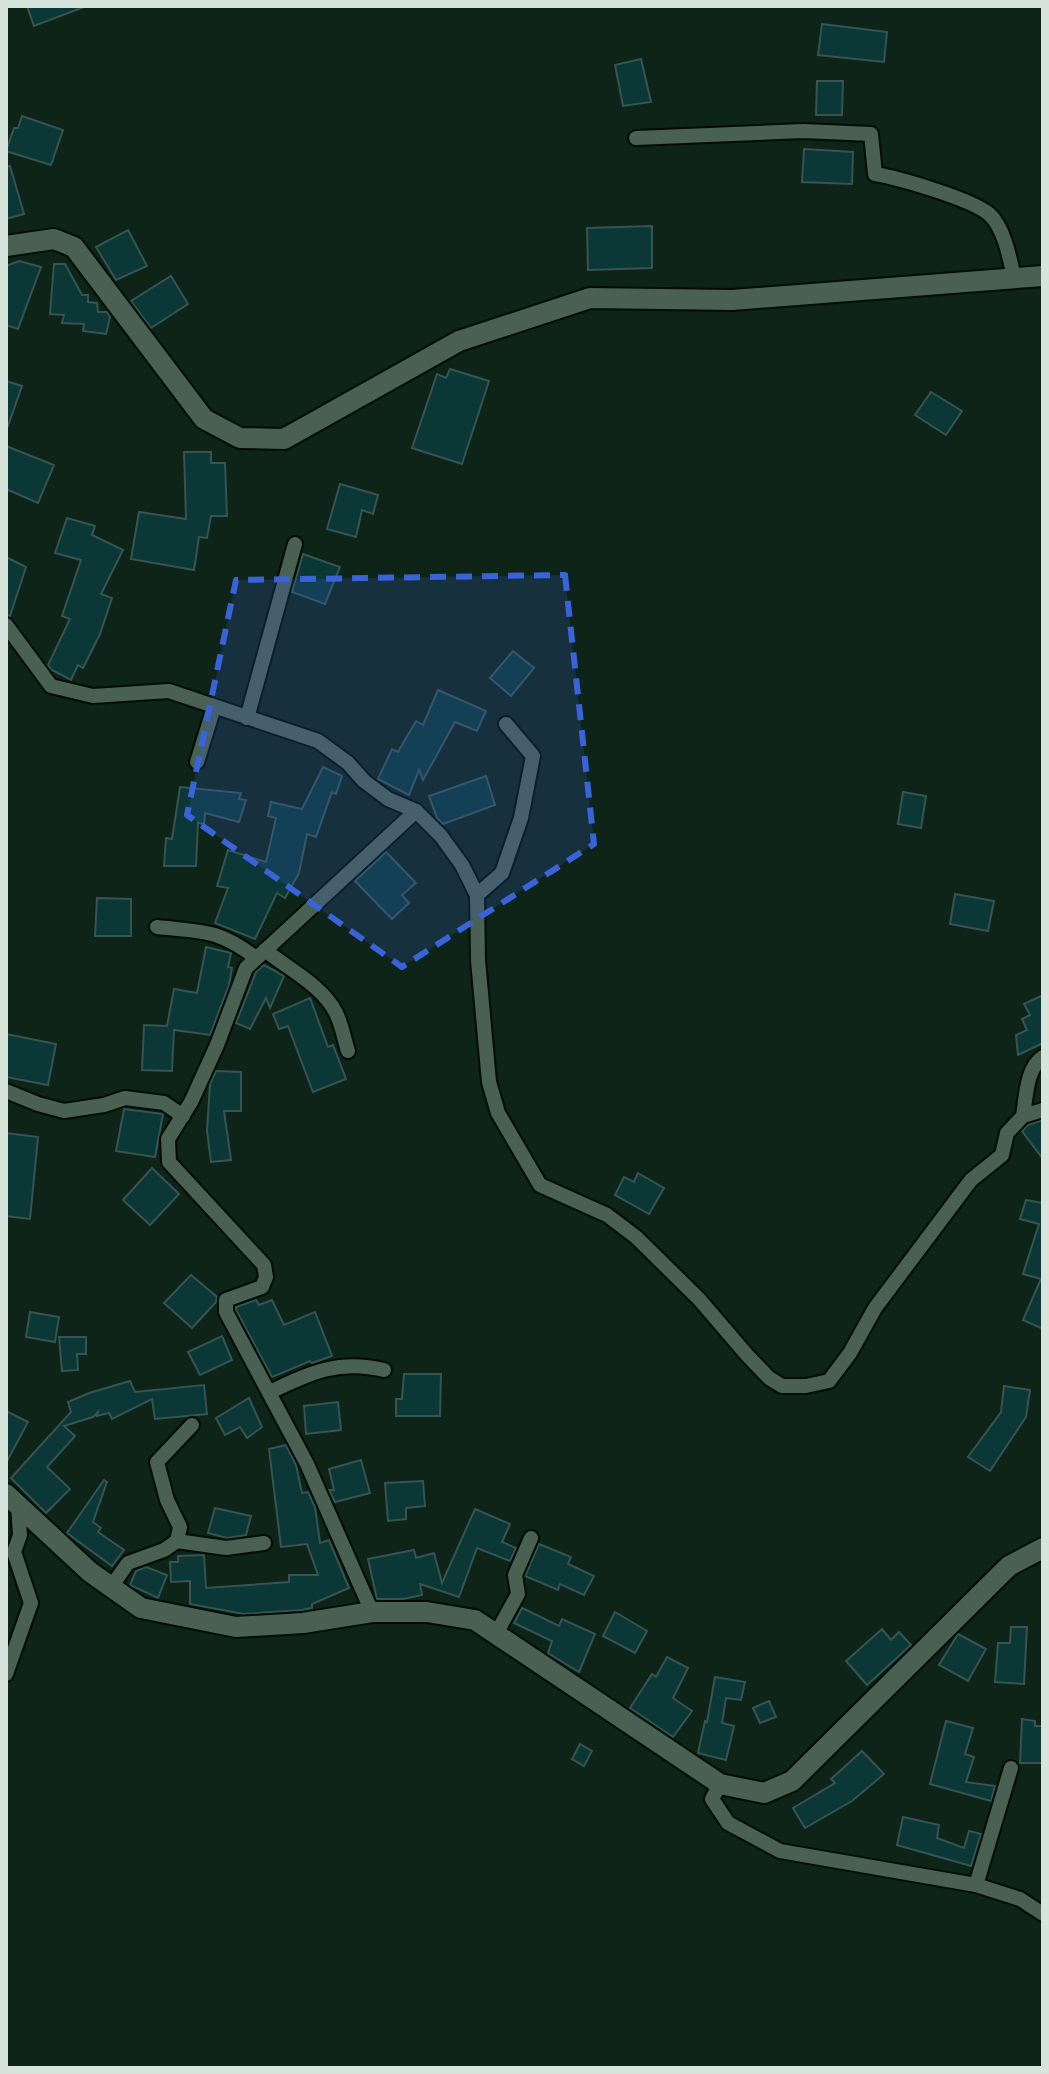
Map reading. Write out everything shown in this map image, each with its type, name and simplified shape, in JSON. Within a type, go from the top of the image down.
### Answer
[{"type":"street","points":[[636,138],[803,131],[871,134],[875,174],[964,200],[991,214],[1008,248],[1014,278]]},
{"type":"street","points":[[6,246],[54,239],[74,247],[204,419],[240,438],[284,439],[459,341],[590,298],[732,300],[1043,276]]},
{"type":"street","points":[[247,718],[295,544]]},
{"type":"street","points":[[6,625],[51,686],[93,696],[169,691],[318,741],[388,799],[416,811],[441,836],[462,865],[477,895],[478,960],[489,1082],[498,1113],[540,1185],[607,1215],[636,1237],[699,1299],[769,1378],[782,1386],[806,1386],[829,1381],[850,1353],[875,1308],[971,1180],[1002,1155],[1007,1133],[1023,1116],[1043,1110]]},
{"type":"street","points":[[197,762],[214,707]]},
{"type":"street","points":[[477,895],[502,873],[521,818],[529,782],[533,756],[506,724]]},
{"type":"street","points":[[372,1612],[307,1464],[226,1312],[226,1300],[262,1287],[266,1277],[264,1265],[169,1162],[168,1139],[183,1116],[217,1045],[246,968],[416,811]]},
{"type":"street","points":[[157,927],[218,934],[315,985],[336,1012],[348,1051]]},
{"type":"street","points":[[1023,1116],[1030,1079],[1036,1062],[1043,1057]]},
{"type":"street","points":[[6,1091],[64,1111],[104,1105],[125,1098],[164,1103],[183,1116]]},
{"type":"street","points":[[270,1392],[330,1367],[365,1365],[384,1370]]},
{"type":"street","points":[[177,1541],[180,1527],[167,1500],[157,1462],[192,1425]]},
{"type":"street","points":[[6,1674],[31,1603],[10,1549],[20,1535],[12,1500]]},
{"type":"street","points":[[12,1500],[90,1572],[141,1608],[236,1627],[303,1623],[372,1612],[427,1612],[475,1620],[720,1784],[764,1793],[792,1781],[1009,1566],[1043,1548]]},
{"type":"street","points":[[496,1634],[518,1594],[515,1575],[531,1538]]},
{"type":"street","points":[[111,1587],[128,1563],[164,1550],[177,1541],[226,1548],[264,1543]]},
{"type":"street","points":[[976,1885],[1011,1768]]},
{"type":"street","points":[[720,1784],[712,1799],[728,1823],[780,1851],[976,1885],[1020,1899],[1043,1914]]},
{"type":"highlighted area","points":[[565,575],[594,844],[402,967],[187,815],[236,580]]},
{"type":"building","points":[[27,6],[84,6],[84,7],[34,26]]},
{"type":"building","points":[[822,24],[887,32],[884,62],[818,55]]},
{"type":"building","points":[[641,59],[651,102],[623,106],[615,65]]},
{"type":"building","points":[[817,81],[843,81],[842,115],[816,115]]},
{"type":"building","points":[[22,116],[63,130],[51,165],[6,151]]},
{"type":"building","points":[[804,149],[853,152],[852,184],[802,182]]},
{"type":"building","points":[[10,166],[24,214],[6,219],[6,167]]},
{"type":"building","points":[[652,226],[652,268],[588,270],[587,228]]},
{"type":"building","points":[[128,230],[147,266],[116,280],[96,247]]},
{"type":"building","points":[[19,261],[41,267],[18,329],[6,325],[6,266]]},
{"type":"building","points":[[54,264],[65,264],[82,295],[88,295],[88,302],[97,303],[98,312],[107,312],[110,317],[106,334],[83,331],[84,324],[62,323],[64,315],[50,314]]},
{"type":"building","points":[[171,276],[188,304],[151,328],[131,301]]},
{"type":"building","points":[[450,369],[489,381],[462,464],[412,448],[437,374],[446,378]]},
{"type":"building","points":[[6,381],[22,386],[8,426],[6,426]]},
{"type":"building","points":[[931,392],[962,411],[946,435],[915,415]]},
{"type":"building","points":[[6,446],[54,465],[38,503],[6,489]]},
{"type":"building","points":[[184,452],[211,452],[211,463],[225,463],[227,516],[211,516],[207,538],[199,537],[194,570],[131,559],[139,512],[186,519]]},
{"type":"building","points":[[340,484],[378,495],[373,514],[362,510],[356,537],[327,529]]},
{"type":"building","points":[[67,518],[95,526],[92,535],[123,550],[101,594],[112,598],[100,634],[83,668],[78,665],[71,680],[48,665],[70,619],[62,616],[81,560],[55,553]]},
{"type":"building","points":[[303,554],[340,567],[325,604],[292,592]]},
{"type":"building","points":[[6,557],[26,567],[10,616],[6,615]]},
{"type":"building","points":[[513,651],[534,668],[511,696],[490,678]]},
{"type":"building","points":[[438,690],[486,711],[477,731],[455,722],[423,780],[419,770],[409,795],[378,779],[392,749],[398,752],[416,721],[423,725]]},
{"type":"building","points":[[323,767],[342,776],[336,794],[332,792],[316,837],[307,834],[299,873],[285,898],[277,893],[255,939],[215,923],[228,888],[217,886],[228,850],[266,862],[276,818],[268,816],[271,802],[302,809]]},
{"type":"building","points":[[486,776],[495,805],[443,824],[437,818],[429,796]]},
{"type":"building","points":[[180,787],[241,793],[239,799],[246,800],[239,822],[205,813],[204,824],[198,823],[196,866],[164,866],[166,838],[172,839]]},
{"type":"building","points":[[903,792],[926,796],[921,828],[898,824]]},
{"type":"building","points":[[386,852],[416,883],[402,895],[409,903],[392,919],[355,881]]},
{"type":"building","points":[[955,894],[994,901],[988,931],[950,924]]},
{"type":"building","points":[[97,898],[131,899],[131,936],[95,936]]},
{"type":"building","points":[[206,947],[231,953],[228,967],[232,968],[229,985],[210,1035],[174,1030],[172,1071],[142,1070],[144,1025],[167,1026],[174,989],[197,993]]},
{"type":"building","points":[[264,965],[284,976],[270,1008],[266,998],[250,1029],[236,1023],[256,972]]},
{"type":"building","points":[[1043,995],[1043,1043],[1018,1055],[1016,1035],[1027,1030],[1022,1019],[1030,1015],[1024,1004]]},
{"type":"building","points":[[310,998],[328,1047],[333,1045],[346,1079],[313,1092],[288,1026],[279,1029],[273,1014]]},
{"type":"building","points":[[6,1034],[56,1044],[48,1085],[6,1077]]},
{"type":"building","points":[[216,1071],[241,1072],[241,1111],[224,1111],[231,1160],[211,1162],[207,1131],[210,1084]]},
{"type":"building","points":[[124,1109],[163,1114],[155,1157],[116,1151]]},
{"type":"building","points":[[1043,1120],[1043,1159],[1022,1131],[1028,1125]]},
{"type":"building","points":[[6,1133],[38,1137],[30,1219],[6,1216]]},
{"type":"building","points":[[152,1168],[179,1194],[150,1225],[123,1200]]},
{"type":"building","points":[[638,1173],[664,1188],[649,1214],[615,1195],[624,1177],[634,1182]]},
{"type":"building","points":[[1026,1200],[1043,1203],[1043,1329],[1023,1320],[1041,1279],[1023,1274],[1039,1224],[1020,1219]]},
{"type":"building","points":[[191,1275],[217,1297],[192,1328],[164,1303]]},
{"type":"building","points":[[256,1300],[259,1305],[272,1300],[284,1325],[315,1312],[332,1356],[310,1361],[272,1377],[236,1310],[236,1307]]},
{"type":"building","points":[[30,1312],[59,1317],[55,1342],[26,1337]]},
{"type":"building","points":[[222,1336],[232,1360],[200,1375],[188,1352]]},
{"type":"building","points":[[59,1337],[86,1337],[86,1354],[77,1354],[78,1370],[62,1371]]},
{"type":"building","points":[[404,1374],[441,1374],[440,1416],[396,1416],[396,1399],[402,1399]]},
{"type":"building","points":[[130,1381],[135,1392],[204,1385],[207,1414],[155,1419],[152,1399],[112,1419],[109,1413],[97,1416],[98,1412],[93,1417],[64,1426],[75,1436],[47,1467],[70,1489],[46,1513],[11,1478],[71,1412],[68,1402]]},
{"type":"building","points":[[1004,1386],[1030,1390],[1026,1417],[990,1471],[968,1457],[1001,1412]]},
{"type":"building","points":[[249,1398],[262,1427],[247,1438],[240,1427],[225,1435],[216,1418]]},
{"type":"building","points":[[338,1402],[341,1430],[306,1434],[304,1406]]},
{"type":"building","points":[[6,1411],[28,1422],[6,1463]]},
{"type":"building","points":[[286,1445],[296,1465],[302,1493],[308,1492],[315,1507],[320,1543],[329,1540],[349,1588],[312,1604],[312,1608],[302,1610],[244,1614],[190,1604],[190,1581],[171,1582],[170,1562],[178,1562],[178,1556],[204,1555],[206,1588],[289,1582],[289,1575],[318,1575],[307,1544],[281,1547],[269,1449]]},
{"type":"building","points":[[361,1460],[370,1493],[335,1502],[329,1490],[334,1490],[329,1469]]},
{"type":"building","points":[[104,1480],[107,1482],[93,1522],[101,1528],[98,1532],[124,1550],[112,1566],[67,1533]]},
{"type":"building","points":[[423,1481],[425,1506],[406,1508],[406,1519],[388,1521],[385,1483]]},
{"type":"building","points":[[215,1508],[251,1516],[246,1535],[227,1538],[208,1533]]},
{"type":"building","points":[[475,1509],[510,1524],[502,1542],[516,1548],[510,1561],[477,1548],[459,1597],[420,1584],[422,1595],[377,1599],[368,1559],[414,1550],[416,1558],[434,1553],[442,1583]]},
{"type":"building","points":[[539,1544],[571,1557],[568,1564],[594,1576],[584,1595],[560,1584],[558,1590],[525,1576]]},
{"type":"building","points":[[146,1567],[167,1575],[158,1598],[130,1585],[136,1571]]},
{"type":"building","points":[[522,1608],[559,1626],[562,1619],[595,1634],[579,1672],[548,1653],[552,1641],[514,1623]]},
{"type":"building","points":[[615,1612],[647,1631],[635,1653],[603,1636]]},
{"type":"building","points":[[1011,1627],[1027,1627],[1024,1684],[995,1682],[998,1643],[1010,1643]]},
{"type":"building","points":[[882,1629],[891,1640],[899,1632],[911,1645],[867,1685],[846,1661]]},
{"type":"building","points":[[958,1634],[986,1649],[968,1681],[939,1665]]},
{"type":"building","points":[[667,1657],[688,1668],[673,1698],[692,1711],[673,1737],[630,1708],[652,1674],[656,1677]]},
{"type":"building","points":[[715,1677],[745,1682],[741,1700],[726,1698],[722,1723],[734,1726],[726,1760],[698,1753]]},
{"type":"building","points":[[769,1701],[776,1717],[760,1723],[753,1708]]},
{"type":"building","points":[[1022,1719],[1035,1721],[1035,1726],[1043,1726],[1043,1763],[1020,1763]]},
{"type":"building","points":[[946,1721],[973,1728],[965,1754],[974,1757],[966,1782],[995,1786],[991,1801],[930,1784]]},
{"type":"building","points":[[580,1744],[592,1751],[584,1766],[572,1759]]},
{"type":"building","points":[[862,1751],[884,1774],[852,1801],[805,1828],[793,1808],[835,1783],[831,1779]]},
{"type":"building","points":[[903,1817],[939,1825],[937,1838],[964,1848],[969,1831],[981,1834],[971,1866],[897,1845]]}]
